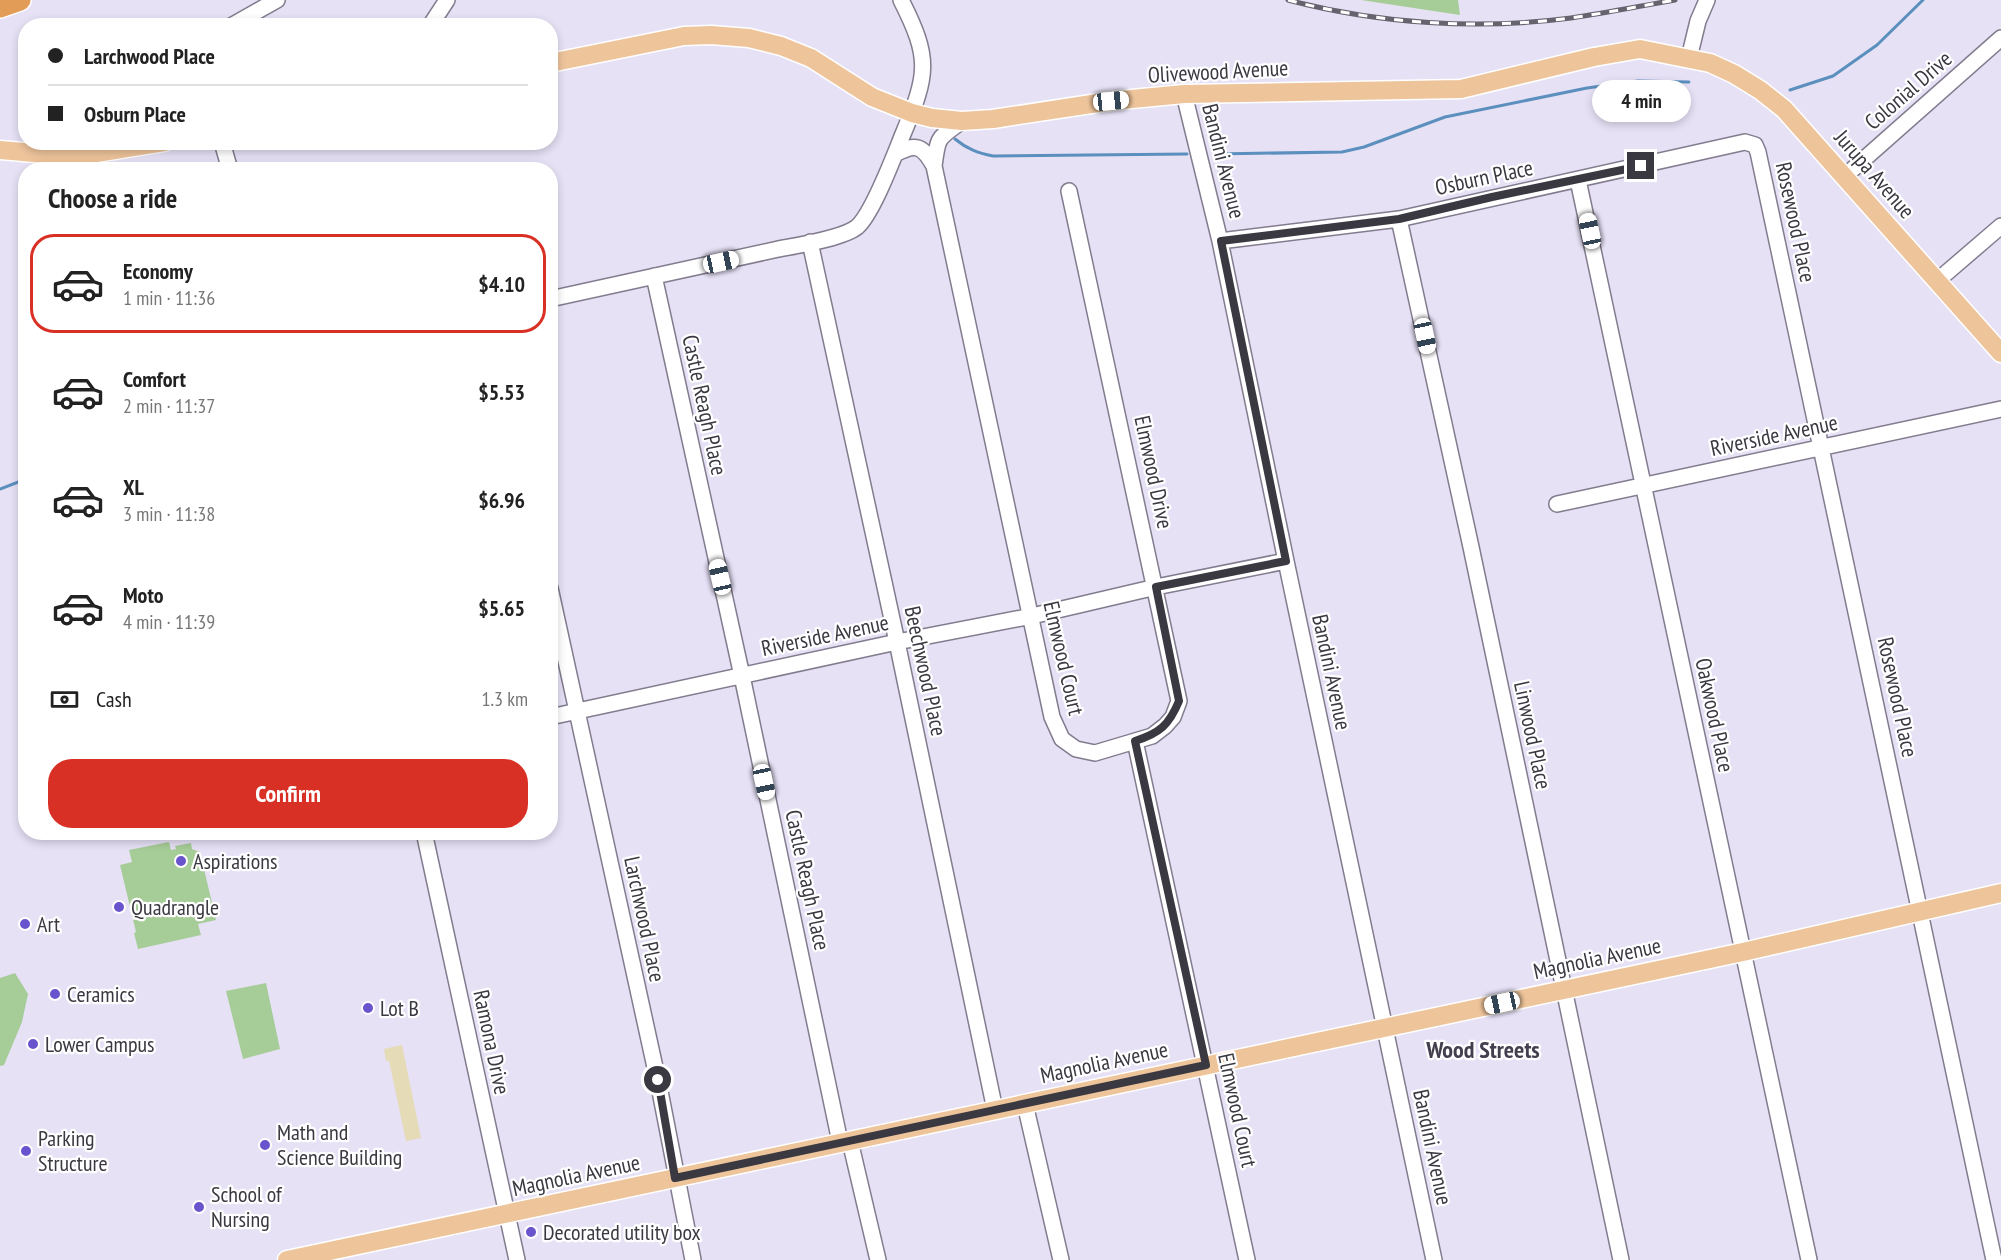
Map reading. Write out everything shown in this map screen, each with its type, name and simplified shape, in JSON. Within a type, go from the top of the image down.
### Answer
[{"type":"highway","points":[[0,7],[20,0]]},
{"type":"main road","name":"Olivewood Avenue","points":[[558,61],[684,36],[711,35],[749,38],[781,46],[811,58],[872,97],[912,113],[962,121],[993,119],[1111,101],[1184,94],[1461,89],[1594,57],[1640,49],[1689,58]]},
{"type":"main road","name":"Jurupa Avenue","points":[[1689,58],[1710,63],[1734,74],[1767,95],[1807,134],[2001,353]]},
{"type":"main road","points":[[0,150],[57,155],[90,154],[115,150]]},
{"type":"main road","name":"Magnolia Avenue","points":[[287,1260],[1743,952],[2001,893]]},
{"type":"street","points":[[245,18],[277,0]]},
{"type":"street","points":[[435,18],[447,0]]},
{"type":"street","points":[[558,297],[810,242],[855,229],[866,217],[921,89],[924,71],[923,52],[901,0]]},
{"type":"street","points":[[1689,58],[1698,21],[1705,6]]},
{"type":"street","name":"Colonial Drive","points":[[1845,176],[2001,38]]},
{"type":"street","name":"Bandini Avenue","points":[[1184,94],[1221,241],[1286,561],[1434,1260]]},
{"type":"street","points":[[934,166],[936,145],[941,137],[962,121]]},
{"type":"street","name":"Osburn Place","points":[[1221,241],[1399,219],[1745,142],[1755,145]]},
{"type":"street","name":"Rosewood Place","points":[[1755,145],[1822,447],[1994,1260]]},
{"type":"street","points":[[895,154],[909,147],[916,147],[923,150],[934,166]]},
{"type":"street","name":"Elmwood Court","points":[[934,166],[1052,717],[1062,739],[1076,749],[1095,753],[1135,741],[1247,1260]]},
{"type":"street","name":"Oakwood Place","points":[[1578,180],[1809,1260]]},
{"type":"street","name":"Elmwood Drive","points":[[1070,191],[1179,701],[1173,717],[1165,726],[1152,735],[1135,741]]},
{"type":"street","name":"Linwood Place","points":[[1399,219],[1621,1260]]},
{"type":"street","points":[[1937,281],[2001,226]]},
{"type":"street","name":"Beechwood Place","points":[[810,242],[995,1110]]},
{"type":"street","name":"Castle Reagh Place","points":[[654,276],[845,1142],[878,1260]]},
{"type":"street","name":"Riverside Avenue","points":[[1557,504],[2001,409]]},
{"type":"street","name":"Riverside Avenue","points":[[558,716],[1286,561]]},
{"type":"street","name":"Larchwood Place","points":[[558,625],[658,1080],[675,1178],[693,1260]]},
{"type":"street","name":"Ramona Drive","points":[[426,840],[517,1260]]},
{"type":"street","points":[[1025,1104],[1061,1260]]},
{"type":"green space","points":[[1361,0],[1458,0],[1460,15]]},
{"type":"green space","points":[[169,842],[171,850],[176,849],[175,846],[191,843],[192,849],[200,852],[216,920],[198,924],[201,935],[138,949],[120,865],[132,862],[129,850]]},
{"type":"green space","points":[[15,973],[28,994],[22,1022],[4,1065],[0,1066],[0,978]]},
{"type":"green space","points":[[266,983],[280,1049],[243,1059],[226,991]]},
{"type":"sand","points":[[402,1045],[421,1138],[406,1141],[389,1061],[386,1061],[384,1049]]},
{"type":"waterway","points":[[1790,90],[1833,76],[1877,45],[1923,0]]},
{"type":"waterway","points":[[1214,154],[1342,152],[1364,147],[1445,117],[1587,88],[1638,81],[1689,82]]},
{"type":"waterway","points":[[955,139],[973,150],[993,156],[1187,154]]},
{"type":"waterway","points":[[0,489],[18,482]]},
{"type":"railway","points":[[1288,0],[1358,15],[1465,24],[1536,22],[1675,0]]},
{"type":"place","name":"Aspirations","points":[[181,861]]},
{"type":"place","name":"Quadrangle","points":[[119,907]]},
{"type":"place","name":"Art","points":[[25,924]]},
{"type":"place","name":"Ceramics","points":[[55,994]]},
{"type":"place","name":"Lot B","points":[[368,1008]]},
{"type":"place","name":"Lower Campus","points":[[33,1044]]},
{"type":"place","name":"Math and Science Building","points":[[265,1145]]},
{"type":"place","name":"Parking Structure","points":[[26,1151]]},
{"type":"place","name":"School of Nursing","points":[[199,1207]]},
{"type":"place","name":"Decorated utility box","points":[[531,1232]]},
{"type":"district","name":"Wood Streets","points":[[1483,1050]]},
{"type":"route","points":[[658,1080],[675,1178],[1206,1065],[1135,741],[1152,735],[1165,726],[1173,717],[1179,701],[1156,587],[1286,561],[1221,241],[1399,219],[1641,166]]}]
